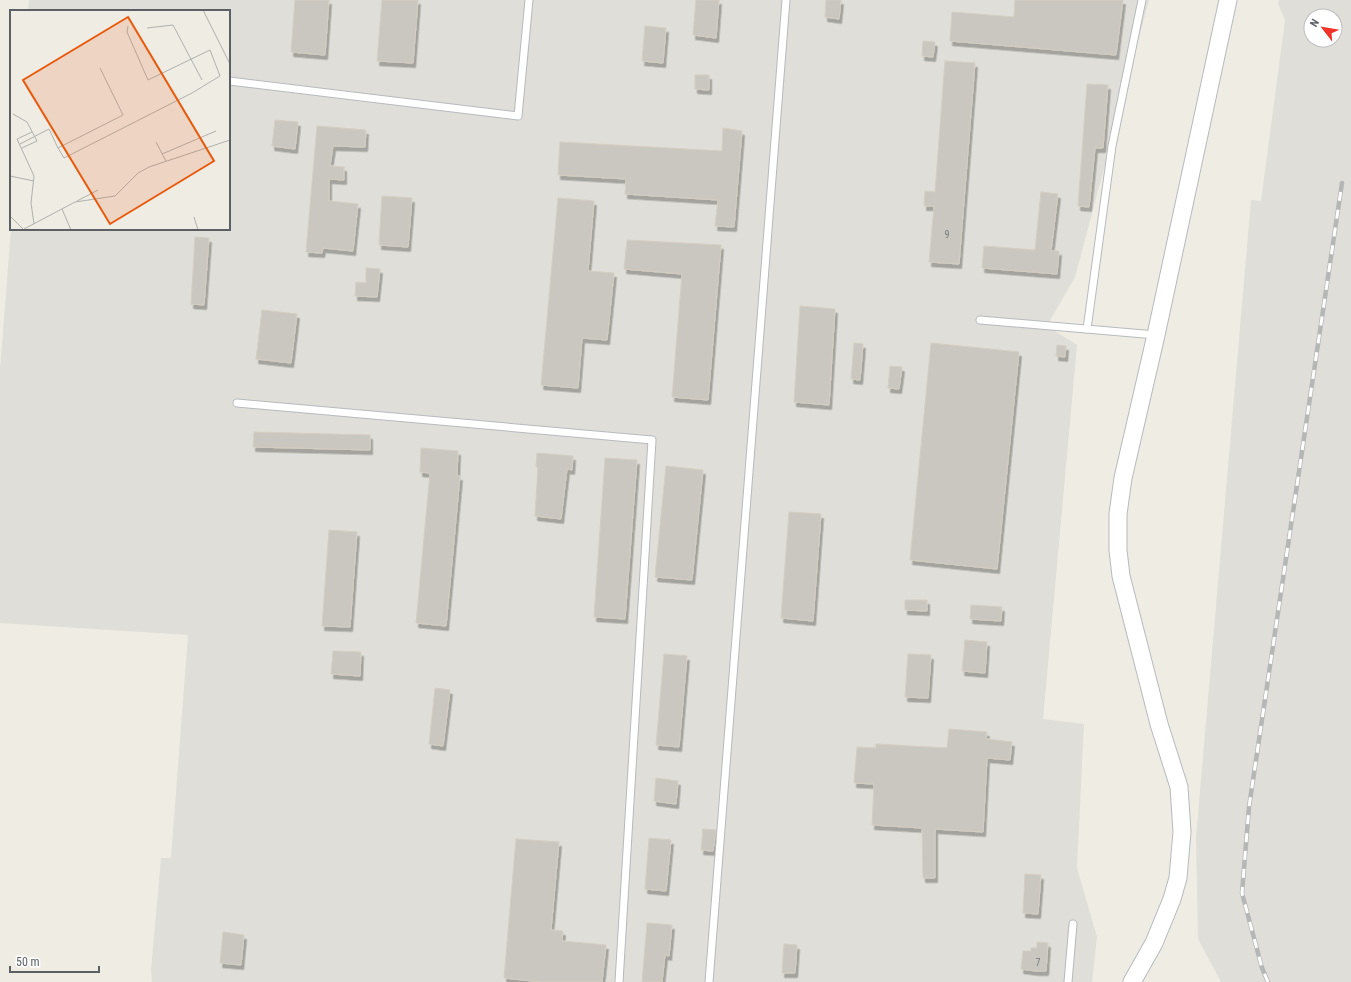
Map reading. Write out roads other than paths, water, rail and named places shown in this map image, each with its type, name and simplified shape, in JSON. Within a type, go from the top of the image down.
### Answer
[{"type":"street","points":[[1132,982],[1154,943],[1172,899],[1178,878],[1182,832],[1179,787],[1159,724],[1121,576],[1118,550],[1118,514],[1123,478],[1156,335],[1228,0]]},
{"type":"lane","points":[[230,81],[518,116],[529,0]]},
{"type":"lane","points":[[709,982],[786,0]]},
{"type":"lane","points":[[1087,330],[1112,146],[1142,0]]},
{"type":"lane","points":[[980,320],[1156,335]]},
{"type":"lane","points":[[237,404],[652,440],[619,982]]},
{"type":"lane","points":[[1068,982],[1073,924]]},
{"type":"railway","points":[[1268,982],[1262,968],[1242,893],[1249,807],[1342,183]]}]
